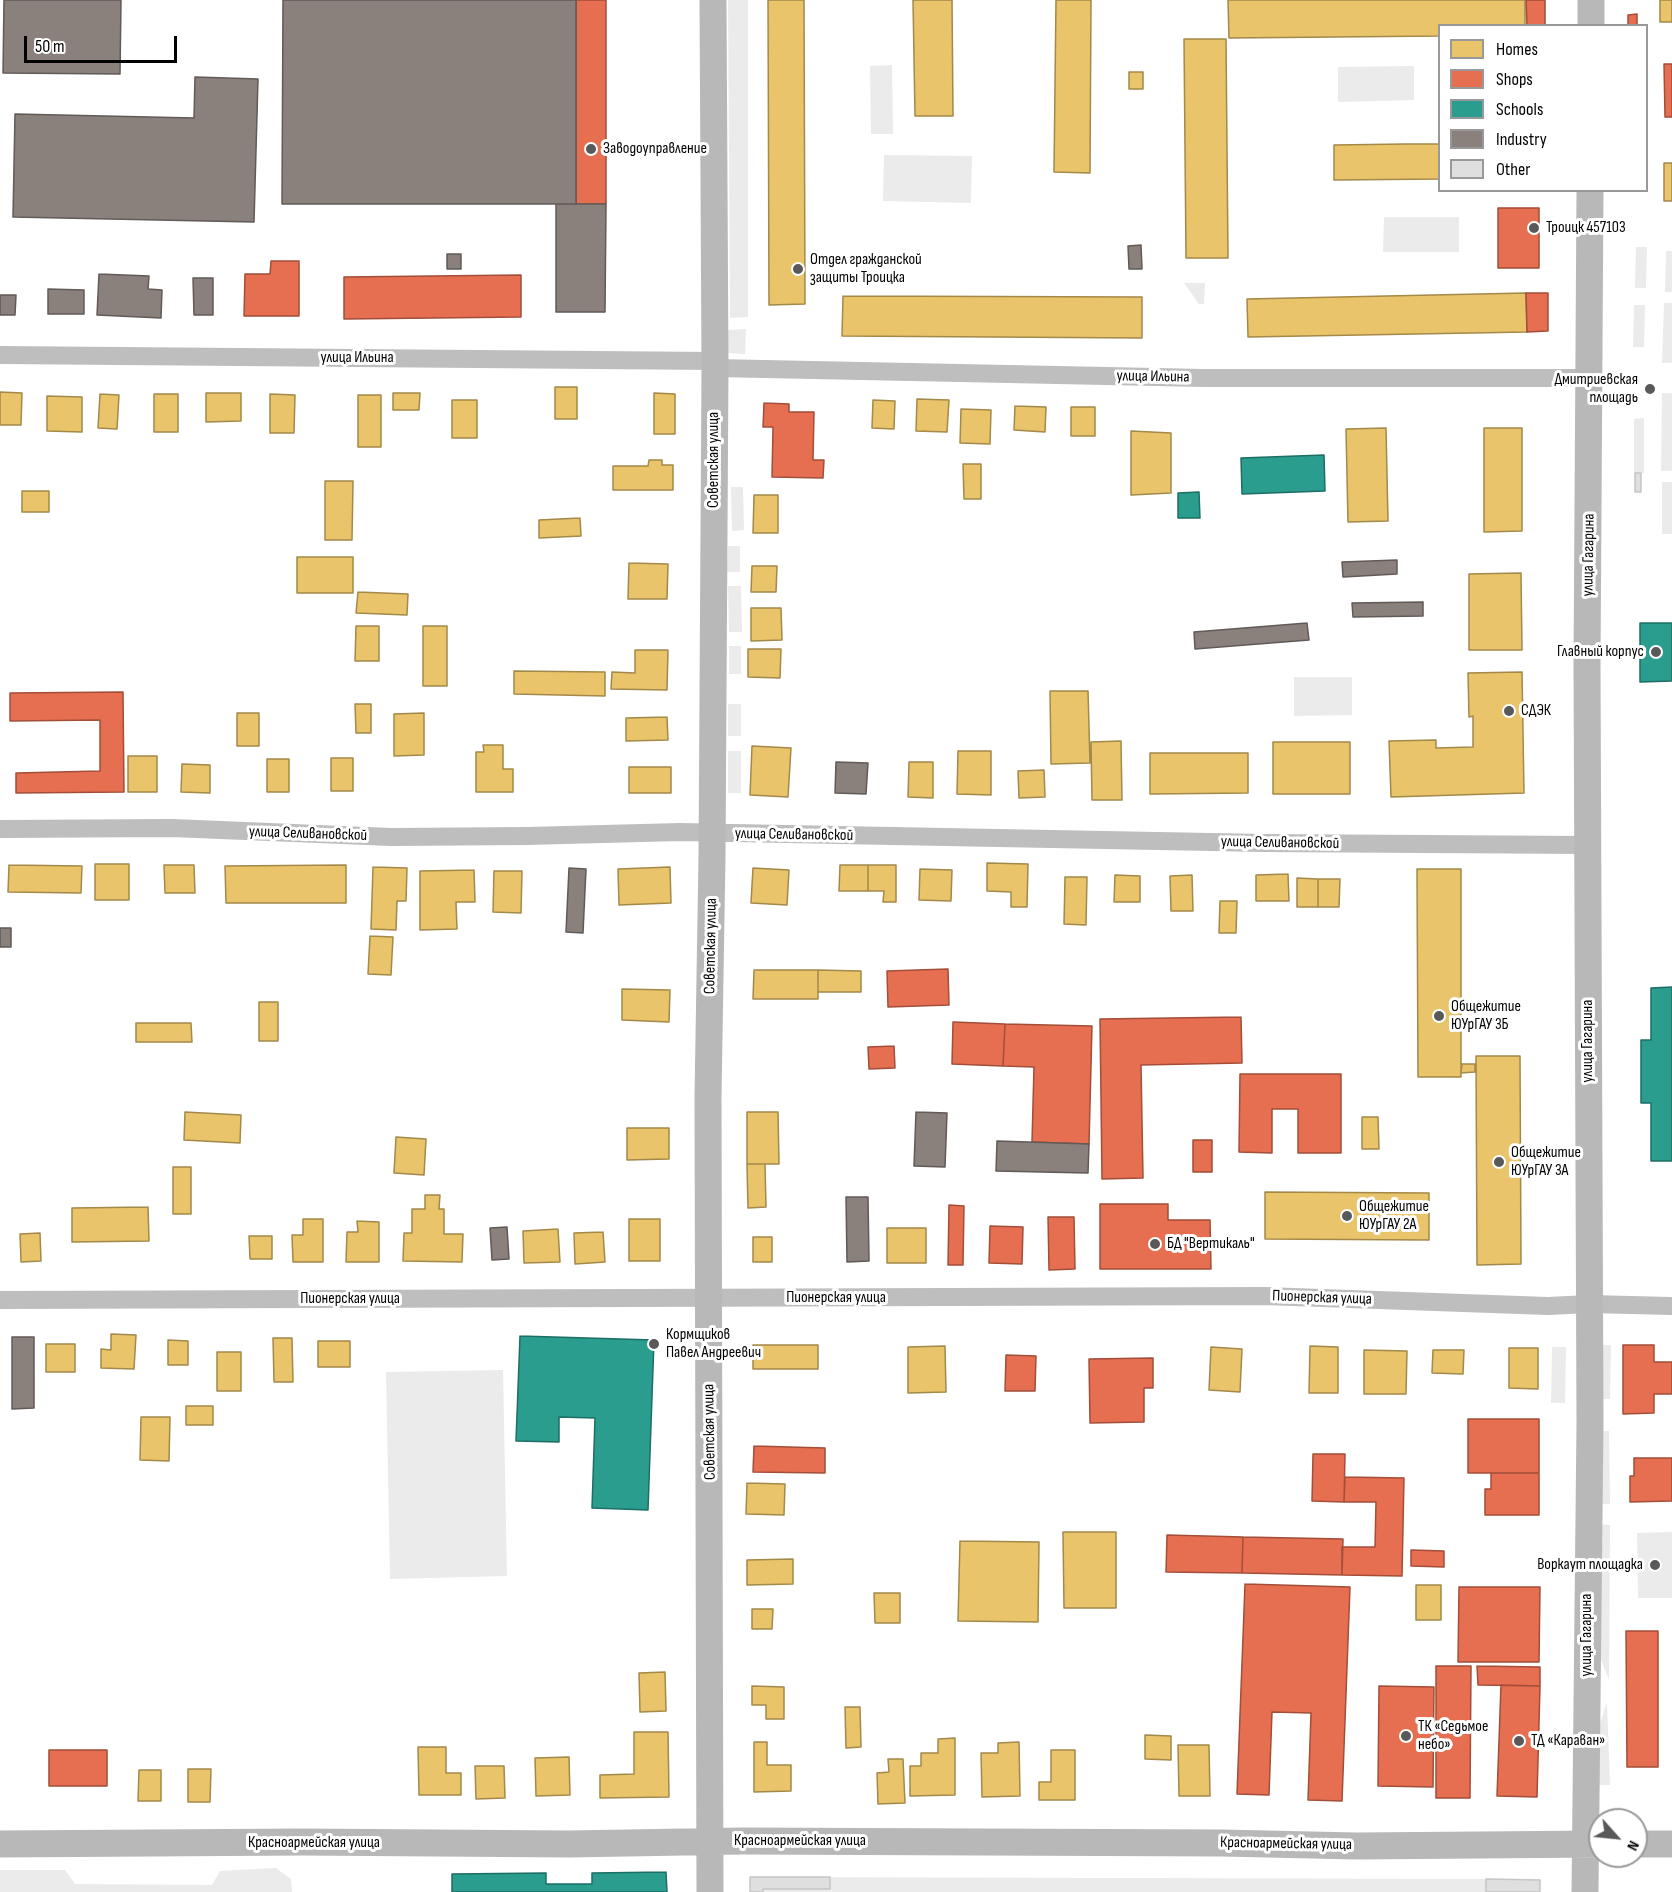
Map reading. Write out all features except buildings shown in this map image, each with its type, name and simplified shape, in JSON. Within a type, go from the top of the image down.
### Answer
[{"type":"street","name":"Советская улица","points":[[710,1892],[708,1097],[715,365],[713,0]]},
{"type":"street","points":[[1591,0],[1591,24]]},
{"type":"street","name":"улица Гагарина","points":[[1590,192],[1587,664],[1593,1808]]},
{"type":"street","name":"улица Ильина","points":[[0,355],[715,365],[1204,378],[1590,378]]},
{"type":"street","name":"улица Селивановской","points":[[0,829],[172,828],[391,837],[712,833],[1252,843],[1588,845]]},
{"type":"street","name":"Пионерская улица","points":[[0,1300],[1265,1296],[1548,1306],[1589,1304],[1672,1306]]},
{"type":"street","name":"Красноармейская улица","points":[[0,1844],[302,1842],[569,1844],[710,1841],[1222,1843],[1356,1846],[1588,1844]]},
{"type":"street","points":[[1648,1844],[1672,1844]]},
{"type":"street","name":"улица Гагарина","points":[[1585,1892],[1589,1868]]},
{"type":"shaded area","points":[[728,0],[748,0],[748,317],[730,318]]},
{"type":"shaded area","points":[[892,65],[893,134],[871,134],[870,66]]},
{"type":"shaded area","points":[[1414,66],[1414,100],[1338,102],[1338,67]]},
{"type":"shaded area","points":[[884,155],[972,156],[971,203],[883,201]]},
{"type":"shaded area","points":[[1384,217],[1459,217],[1459,252],[1383,252]]},
{"type":"shaded area","points":[[1636,247],[1647,247],[1646,288],[1635,288]]},
{"type":"shaded area","points":[[1666,251],[1672,251],[1672,292],[1665,292]]},
{"type":"shaded area","points":[[1184,283],[1205,283],[1204,304],[1199,304]]},
{"type":"shaded area","points":[[1664,303],[1672,303],[1672,363],[1662,363]]},
{"type":"shaded area","points":[[1634,305],[1645,305],[1644,347],[1633,347]]},
{"type":"shaded area","points":[[746,329],[745,354],[726,353],[728,330]]},
{"type":"shaded area","points":[[1662,393],[1672,393],[1672,471],[1661,471]]},
{"type":"shaded area","points":[[1644,418],[1644,473],[1634,473],[1634,419]]},
{"type":"shaded area","points":[[1662,482],[1672,482],[1672,534],[1662,534]]},
{"type":"shaded area","points":[[731,487],[743,487],[744,530],[732,531]]},
{"type":"shaded area","points":[[728,546],[740,546],[740,572],[727,572]]},
{"type":"shaded area","points":[[728,586],[741,586],[742,632],[729,632]]},
{"type":"shaded area","points":[[729,646],[741,646],[741,674],[729,674]]},
{"type":"shaded area","points":[[1294,677],[1352,677],[1352,715],[1294,716]]},
{"type":"shaded area","points":[[728,704],[741,704],[741,736],[728,736]]},
{"type":"shaded area","points":[[728,751],[741,751],[741,793],[728,793]]},
{"type":"shaded area","points":[[1601,1345],[1611,1345],[1610,1399],[1600,1399]]},
{"type":"shaded area","points":[[1552,1347],[1566,1347],[1565,1403],[1551,1403]]},
{"type":"shaded area","points":[[503,1370],[507,1576],[390,1579],[386,1372]]},
{"type":"shaded area","points":[[1600,1431],[1609,1431],[1610,1504],[1601,1504]]},
{"type":"shaded area","points":[[1598,1524],[1610,1525],[1609,1680],[1599,1654]]},
{"type":"shaded area","name":"Воркаут площадка","points":[[1672,1532],[1672,1598],[1638,1598],[1637,1533]]},
{"type":"shaded area","points":[[1607,1702],[1610,1785],[1599,1785],[1598,1729]]},
{"type":"shaded area","points":[[276,1868],[291,1879],[292,1892],[0,1892],[0,1870],[65,1870],[75,1884],[212,1885],[220,1871]]},
{"type":"shaded area","points":[[750,1877],[1540,1880],[1540,1892],[750,1892]]},
{"type":"place","name":"Заводоуправление","points":[[591,149]]},
{"type":"place","name":"Троицк 457103","points":[[1534,228]]},
{"type":"place","name":"Отдел гражданской защиты Троицка","points":[[798,269]]},
{"type":"place","name":"Дмитриевская площадь","points":[[1650,389]]},
{"type":"place","name":"Главный корпус","points":[[1656,652]]},
{"type":"place","name":"СДЭК","points":[[1509,711]]},
{"type":"place","name":"Общежитие ЮУрГАУ 3Б","points":[[1439,1016]]},
{"type":"place","name":"Общежитие ЮУрГАУ 3А","points":[[1499,1162]]},
{"type":"place","name":"Общежитие ЮУрГАУ 2А","points":[[1347,1216]]},
{"type":"place","name":"БД \"Вертикаль\"","points":[[1155,1244]]},
{"type":"place","name":"Кормщиков Павел Андреевич","points":[[654,1344]]},
{"type":"place","name":"Воркаут площадка","points":[[1655,1565]]},
{"type":"place","name":"ТК «Седьмое небо»","points":[[1406,1736]]},
{"type":"place","name":"ТД «Караван»","points":[[1519,1741]]}]
